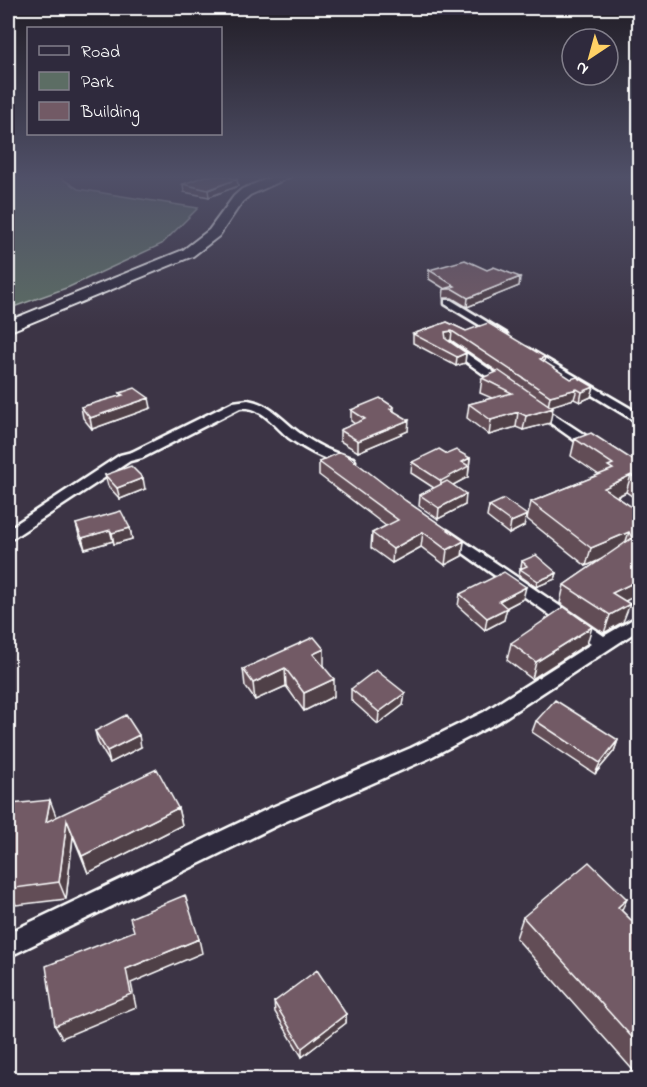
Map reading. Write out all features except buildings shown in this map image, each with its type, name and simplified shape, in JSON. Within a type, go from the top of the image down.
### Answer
[{"type":"highway","points":[[8,320],[177,251],[206,227]]},
{"type":"highway","points":[[8,327],[188,253],[214,233],[218,227]]},
{"type":"street","points":[[448,302],[639,420]]},
{"type":"street","points":[[450,345],[607,457]]},
{"type":"street","points":[[8,536],[125,458],[137,455],[237,405],[260,406],[295,436],[336,459],[346,460],[360,470]]},
{"type":"street","points":[[439,529],[604,645]]},
{"type":"street","points":[[8,945],[258,824],[418,754],[491,717],[639,621]]},
{"type":"green space","points":[[8,227],[179,227],[162,244],[69,287],[8,309]]}]
